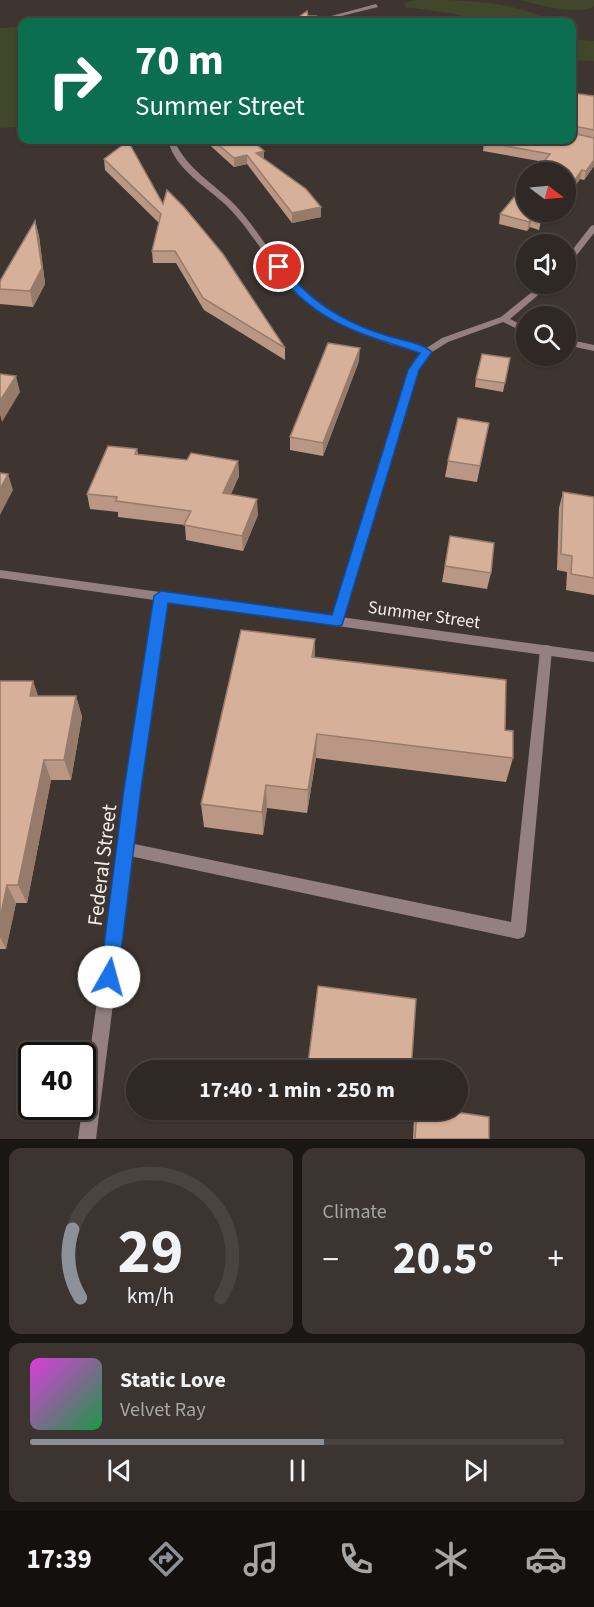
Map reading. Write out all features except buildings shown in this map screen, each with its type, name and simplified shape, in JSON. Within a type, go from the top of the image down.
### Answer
[{"type":"street","points":[[328,18],[376,6]]},
{"type":"street","points":[[173,144],[181,162],[231,205],[255,233],[290,283],[312,304],[367,333],[426,352]]},
{"type":"street","points":[[576,250],[594,228]]},
{"type":"street","points":[[337,621],[413,370],[426,352],[445,340],[504,319],[535,294]]},
{"type":"street","points":[[504,319],[516,325]]},
{"type":"street","points":[[576,344],[594,348]]},
{"type":"street","name":"Summer Street","points":[[0,574],[594,657]]},
{"type":"street","name":"Federal Street","points":[[87,1139],[161,596]]},
{"type":"street","points":[[125,849],[518,931],[546,650]]},
{"type":"green space","points":[[415,0],[468,1],[503,5],[544,18],[466,18],[456,14],[406,7],[404,3]]},
{"type":"green space","points":[[520,0],[594,0],[594,6],[588,9],[569,10]]},
{"type":"green space","points":[[18,27],[17,127],[0,128],[0,28]]},
{"type":"green space","points":[[576,39],[594,41],[594,61],[576,60]]},
{"type":"route","points":[[109,977],[161,596],[337,621],[413,370],[426,352],[367,333],[338,320],[312,304],[290,283],[279,267]]}]
